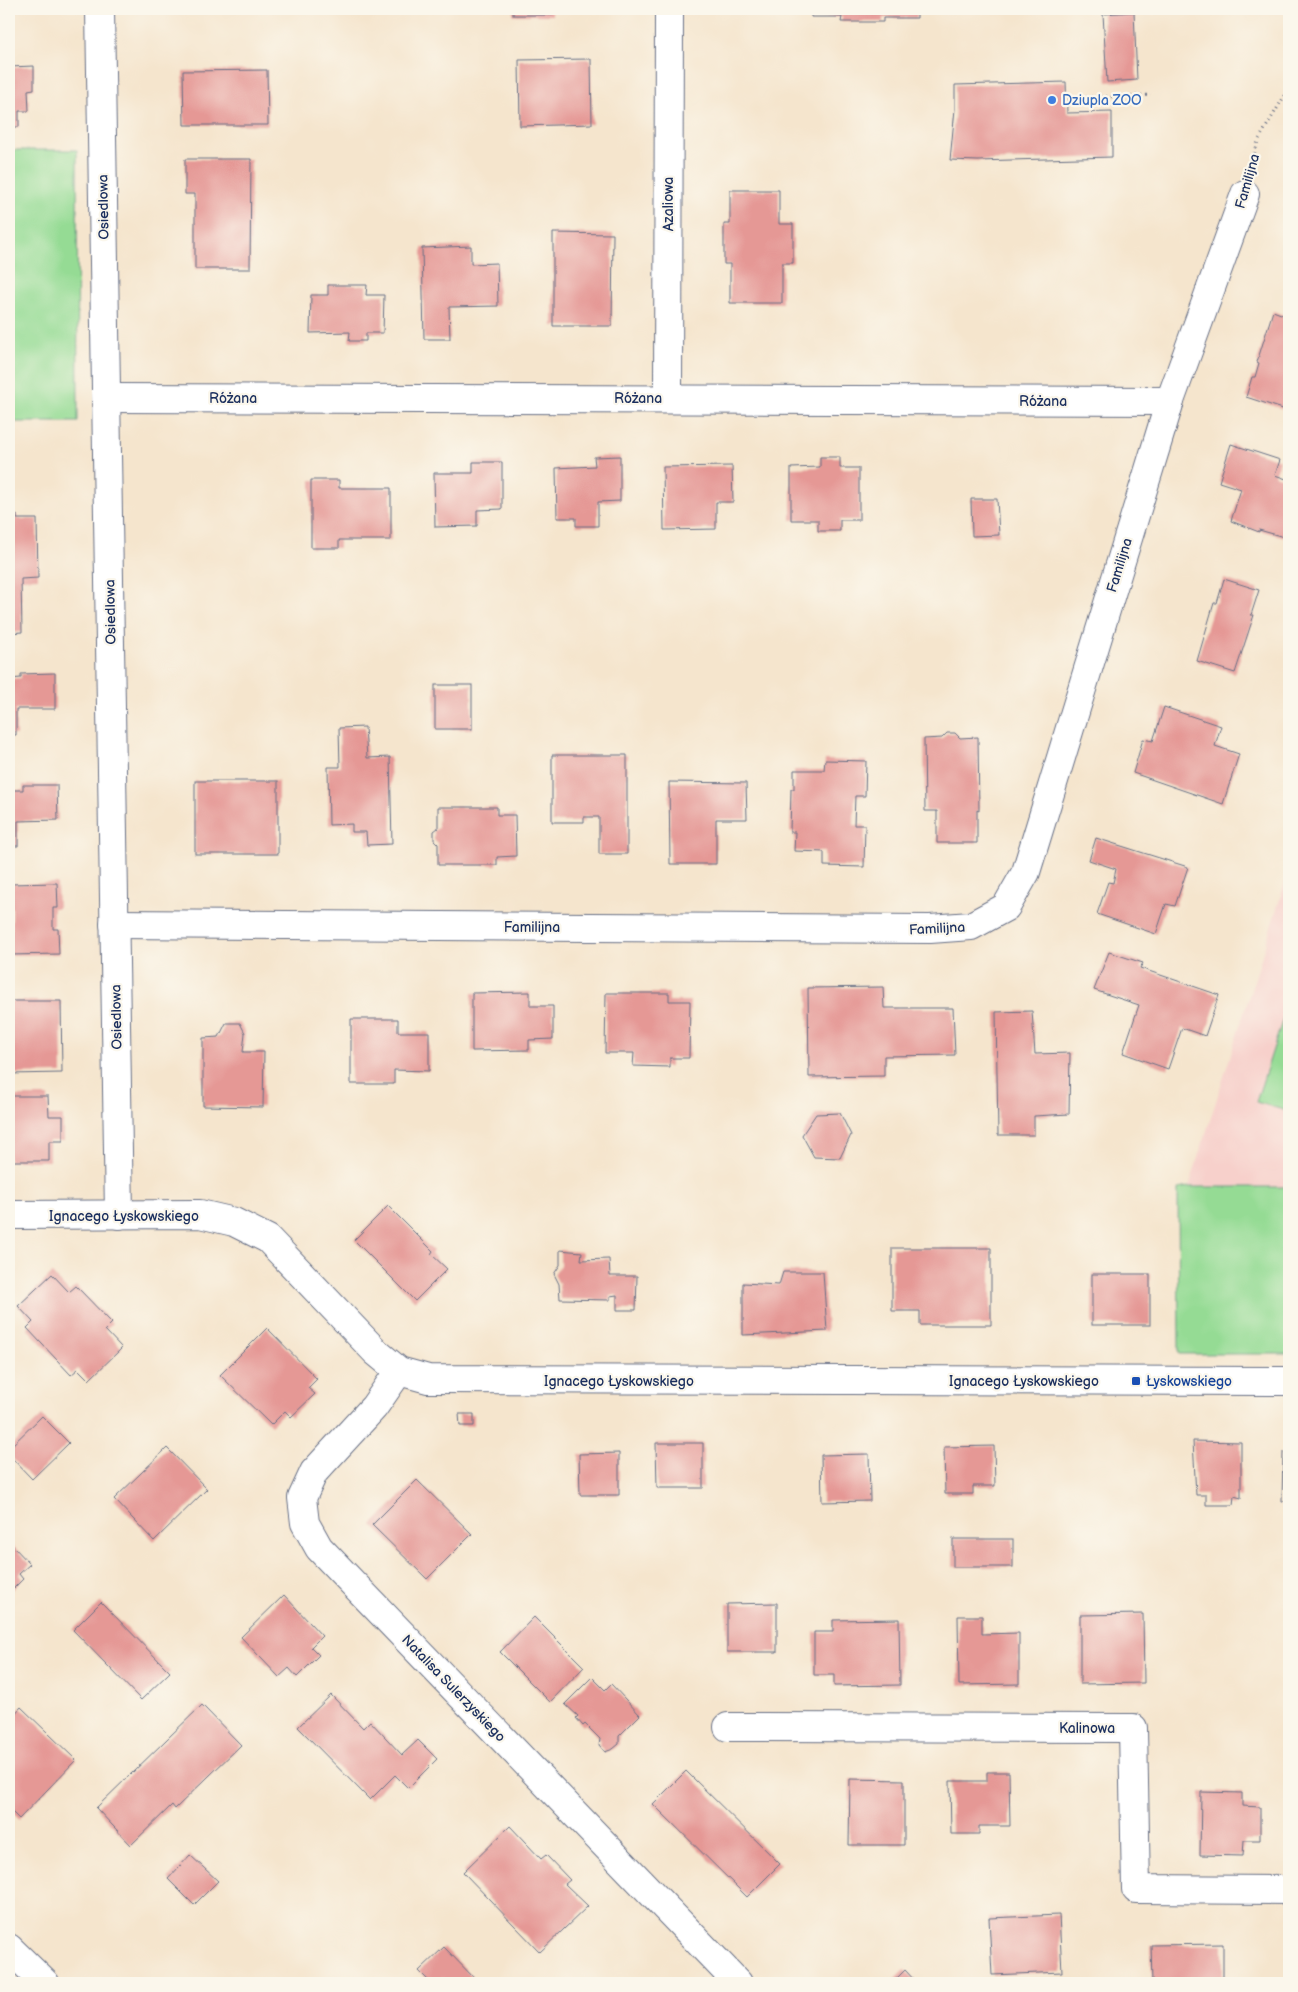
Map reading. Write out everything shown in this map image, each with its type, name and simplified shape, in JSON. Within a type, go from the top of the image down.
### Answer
[{"type":"street","name":"Osiedlowa","points":[[100,9],[119,1215]]},
{"type":"street","name":"Azaliowa","points":[[668,398],[669,9]]},
{"type":"street","name":"Familijna","points":[[114,924],[920,929],[971,926],[1006,907],[1026,872],[1170,401],[1244,194]]},
{"type":"street","name":"Różana","points":[[107,398],[668,398],[1170,401]]},
{"type":"street","name":"Ignacego Łyskowskiego","points":[[9,1215],[200,1214],[234,1222],[268,1239],[376,1352],[399,1370],[428,1379],[1289,1381]]},
{"type":"street","name":"Natalisa Sulerzyskiego","points":[[399,1370],[374,1407],[314,1472],[302,1498],[305,1523],[319,1548],[738,1983]]},
{"type":"street","name":"Kalinowa","points":[[728,1727],[1133,1728],[1136,1888],[1289,1890]]},
{"type":"street","points":[[9,1948],[45,1983]]},
{"type":"path","name":"Familijna","points":[[1244,194],[1258,141],[1289,88]]},
{"type":"path","points":[[1066,98],[1151,95]]},
{"type":"shaded area","points":[[1289,870],[1289,1187],[1189,1187],[1254,981]]},
{"type":"green space","points":[[9,150],[77,150],[78,422],[9,422]]},
{"type":"green space","points":[[1289,1000],[1289,1105],[1287,1111],[1256,1102]]},
{"type":"green space","points":[[1189,1187],[1289,1187],[1289,1354],[1179,1354],[1178,1189]]},
{"type":"building","points":[[513,9],[552,9],[552,15],[513,15]]},
{"type":"building","points":[[811,9],[917,9],[917,18],[883,18],[883,22],[841,22],[842,17],[811,17]]},
{"type":"building","points":[[1134,12],[1137,80],[1107,82],[1103,14]]},
{"type":"building","points":[[591,59],[592,124],[520,126],[519,60]]},
{"type":"building","points":[[34,66],[34,89],[28,90],[29,111],[19,111],[19,127],[9,127],[9,67]]},
{"type":"building","points":[[267,70],[268,125],[184,125],[183,71]]},
{"type":"building","points":[[1066,82],[1067,113],[1112,112],[1112,157],[978,161],[950,160],[955,109],[955,85]]},
{"type":"building","points":[[185,159],[251,159],[250,269],[195,269],[195,194],[185,194]]},
{"type":"building","points":[[730,190],[779,190],[779,224],[793,224],[793,263],[782,263],[782,303],[730,303],[730,264],[724,264],[724,224],[730,224]]},
{"type":"building","points":[[553,233],[613,234],[612,326],[553,326]]},
{"type":"building","points":[[471,246],[471,264],[497,263],[498,306],[449,307],[450,339],[424,339],[422,248]]},
{"type":"building","points":[[328,285],[367,285],[366,295],[384,295],[383,333],[366,333],[366,341],[349,341],[350,332],[310,333],[311,295],[328,295]]},
{"type":"building","points":[[1273,311],[1289,317],[1289,411],[1246,397],[1252,377],[1255,377],[1259,363],[1257,362]]},
{"type":"building","points":[[1231,444],[1280,460],[1275,475],[1289,480],[1289,520],[1284,537],[1259,530],[1259,532],[1231,521],[1241,489],[1219,482]]},
{"type":"building","points":[[620,456],[620,501],[598,502],[598,526],[576,526],[576,518],[557,518],[556,468],[595,466],[594,457]]},
{"type":"building","points":[[820,457],[840,457],[840,468],[859,468],[859,520],[840,520],[840,531],[818,531],[818,520],[791,520],[791,468],[820,467]]},
{"type":"building","points":[[473,462],[502,462],[502,509],[477,510],[477,526],[435,527],[434,473],[473,473]]},
{"type":"building","points":[[732,466],[733,502],[716,502],[716,529],[664,530],[663,467]]},
{"type":"building","points":[[311,480],[339,480],[339,488],[391,488],[391,540],[339,540],[339,548],[311,548]]},
{"type":"building","points":[[971,499],[997,499],[999,535],[972,536]]},
{"type":"building","points":[[9,515],[17,515],[17,519],[37,519],[38,578],[21,579],[22,632],[9,633]]},
{"type":"building","points":[[1224,579],[1259,590],[1251,615],[1254,615],[1235,673],[1197,661],[1214,603],[1217,603]]},
{"type":"building","points":[[55,673],[55,709],[16,709],[16,735],[9,735],[9,679],[21,678],[21,674]]},
{"type":"building","points":[[435,685],[472,685],[472,729],[435,729]]},
{"type":"building","points":[[1164,707],[1221,726],[1215,746],[1239,754],[1223,804],[1133,773],[1143,739],[1153,741]]},
{"type":"building","points":[[365,727],[367,758],[390,757],[392,844],[367,845],[366,832],[352,832],[352,824],[329,825],[328,767],[340,767],[339,728]]},
{"type":"building","points":[[947,733],[955,733],[960,738],[978,737],[979,811],[977,810],[977,843],[937,843],[937,811],[925,811],[924,739],[942,738]]},
{"type":"building","points":[[552,755],[627,755],[627,854],[599,854],[599,817],[584,817],[584,822],[552,822]]},
{"type":"building","points":[[825,760],[866,761],[865,796],[855,796],[854,825],[865,825],[864,867],[824,866],[824,852],[794,851],[795,832],[790,832],[791,789],[794,789],[794,770],[824,770]]},
{"type":"building","points":[[195,781],[278,781],[278,854],[195,854]]},
{"type":"building","points":[[669,782],[746,783],[747,819],[716,819],[716,864],[670,864]]},
{"type":"building","points":[[23,785],[57,785],[58,820],[18,821],[18,846],[9,846],[9,790],[23,790]]},
{"type":"building","points":[[438,807],[497,807],[497,815],[515,815],[516,856],[497,857],[497,865],[438,865],[438,844],[434,840],[434,831],[438,828]]},
{"type":"building","points":[[1096,838],[1188,867],[1175,906],[1166,904],[1156,934],[1097,914],[1108,882],[1113,883],[1116,869],[1089,860]]},
{"type":"building","points":[[57,883],[58,908],[53,908],[53,929],[58,929],[59,954],[9,955],[9,930],[12,929],[12,908],[9,908],[9,884]]},
{"type":"building","points":[[1109,952],[1143,963],[1140,968],[1219,995],[1205,1036],[1182,1028],[1168,1069],[1123,1053],[1139,1005],[1094,990]]},
{"type":"building","points":[[883,987],[884,1008],[953,1008],[955,1055],[884,1056],[884,1076],[809,1077],[808,988]]},
{"type":"building","points":[[530,992],[530,1006],[553,1006],[553,1039],[529,1040],[529,1050],[472,1051],[472,993]]},
{"type":"building","points":[[606,993],[669,993],[669,1001],[690,1001],[689,1058],[670,1058],[670,1067],[633,1066],[634,1053],[605,1053]]},
{"type":"building","points":[[9,1001],[61,1001],[62,1073],[9,1074]]},
{"type":"building","points":[[1032,1011],[1035,1054],[1070,1053],[1069,1114],[1034,1116],[1034,1135],[998,1135],[996,1012]]},
{"type":"building","points":[[351,1019],[398,1019],[398,1032],[429,1032],[429,1071],[394,1070],[394,1084],[351,1084]]},
{"type":"building","points":[[226,1023],[240,1023],[245,1033],[243,1052],[264,1052],[263,1107],[203,1106],[203,1038],[219,1037]]},
{"type":"building","points":[[9,1096],[48,1096],[49,1116],[63,1116],[63,1141],[49,1141],[49,1161],[9,1161]]},
{"type":"building","points":[[840,1113],[851,1135],[840,1158],[814,1157],[802,1135],[816,1114]]},
{"type":"building","points":[[388,1206],[433,1251],[431,1254],[447,1269],[415,1301],[354,1240]]},
{"type":"building","points":[[892,1248],[991,1248],[991,1325],[920,1325],[920,1311],[892,1311]]},
{"type":"building","points":[[560,1250],[582,1252],[581,1260],[609,1259],[610,1276],[637,1276],[636,1310],[617,1310],[617,1295],[610,1296],[610,1300],[560,1299],[559,1284],[554,1274],[560,1265]]},
{"type":"building","points":[[783,1272],[823,1272],[827,1331],[743,1335],[743,1283],[779,1285]]},
{"type":"building","points":[[52,1274],[69,1292],[76,1286],[112,1323],[105,1330],[122,1348],[89,1380],[78,1369],[71,1375],[27,1328],[33,1322],[18,1306]]},
{"type":"building","points":[[1092,1274],[1150,1274],[1150,1325],[1092,1325]]},
{"type":"building","points":[[267,1328],[317,1379],[308,1388],[315,1394],[291,1417],[285,1411],[271,1425],[220,1375]]},
{"type":"building","points":[[459,1414],[474,1414],[474,1426],[460,1426]]},
{"type":"building","points":[[42,1416],[69,1443],[32,1479],[9,1455],[9,1448]]},
{"type":"building","points":[[1193,1441],[1241,1442],[1241,1498],[1234,1496],[1233,1505],[1206,1505],[1206,1495],[1196,1495]]},
{"type":"building","points":[[656,1443],[703,1443],[703,1488],[657,1488]]},
{"type":"building","points":[[994,1446],[995,1486],[973,1486],[973,1494],[945,1494],[944,1447]]},
{"type":"building","points":[[167,1448],[207,1489],[154,1541],[114,1499]]},
{"type":"building","points":[[619,1453],[619,1495],[580,1495],[579,1454]]},
{"type":"building","points":[[1283,1453],[1289,1453],[1289,1501],[1282,1501]]},
{"type":"building","points":[[869,1454],[870,1501],[822,1502],[821,1455]]},
{"type":"building","points":[[417,1480],[472,1534],[427,1579],[372,1525]]},
{"type":"building","points":[[953,1539],[1013,1539],[1013,1567],[953,1567]]},
{"type":"building","points":[[12,1545],[30,1564],[19,1574],[23,1579],[9,1593],[9,1547]]},
{"type":"building","points":[[284,1595],[322,1636],[311,1647],[319,1655],[297,1677],[289,1668],[279,1677],[241,1637]]},
{"type":"building","points":[[101,1602],[170,1672],[141,1700],[73,1630]]},
{"type":"building","points":[[777,1603],[777,1652],[727,1652],[727,1604]]},
{"type":"building","points":[[1143,1614],[1144,1683],[1080,1684],[1080,1615]]},
{"type":"building","points":[[958,1616],[982,1616],[982,1634],[1019,1633],[1019,1684],[959,1685]]},
{"type":"building","points":[[534,1617],[584,1667],[550,1702],[500,1652]]},
{"type":"building","points":[[899,1619],[900,1685],[834,1686],[834,1675],[814,1675],[814,1632],[833,1632],[833,1620]]},
{"type":"building","points":[[592,1677],[605,1690],[611,1684],[640,1715],[619,1736],[619,1744],[605,1752],[599,1745],[600,1739],[585,1724],[583,1726],[576,1718],[578,1716],[565,1704]]},
{"type":"building","points":[[331,1695],[363,1728],[370,1721],[402,1755],[418,1740],[437,1759],[408,1788],[395,1775],[370,1800],[298,1727]]},
{"type":"building","points":[[202,1705],[241,1745],[175,1809],[172,1805],[131,1845],[96,1808]]},
{"type":"building","points":[[21,1707],[76,1760],[19,1819],[9,1809],[9,1720]]},
{"type":"building","points":[[686,1771],[780,1864],[747,1897],[653,1804]]},
{"type":"building","points":[[987,1772],[1009,1772],[1010,1826],[979,1826],[979,1834],[951,1834],[950,1781],[987,1781]]},
{"type":"building","points":[[850,1779],[904,1780],[904,1845],[849,1845]]},
{"type":"building","points":[[1201,1792],[1242,1793],[1242,1806],[1260,1807],[1260,1840],[1244,1840],[1243,1856],[1200,1855]]},
{"type":"building","points":[[510,1826],[541,1859],[546,1855],[570,1880],[565,1884],[588,1906],[540,1952],[463,1872]]},
{"type":"building","points":[[190,1855],[218,1881],[194,1905],[168,1879]]},
{"type":"building","points":[[1059,1915],[1062,1972],[992,1975],[989,1918]]},
{"type":"building","points":[[1223,1944],[1223,1983],[1152,1983],[1151,1945]]},
{"type":"building","points":[[444,1947],[479,1983],[431,1983],[419,1971]]},
{"type":"building","points":[[905,1970],[917,1983],[892,1983]]},
{"type":"place","name":"Dziupla ZOO","points":[[1052,100]]},
{"type":"place","name":"Łyskowskiego","points":[[1136,1381]]}]
